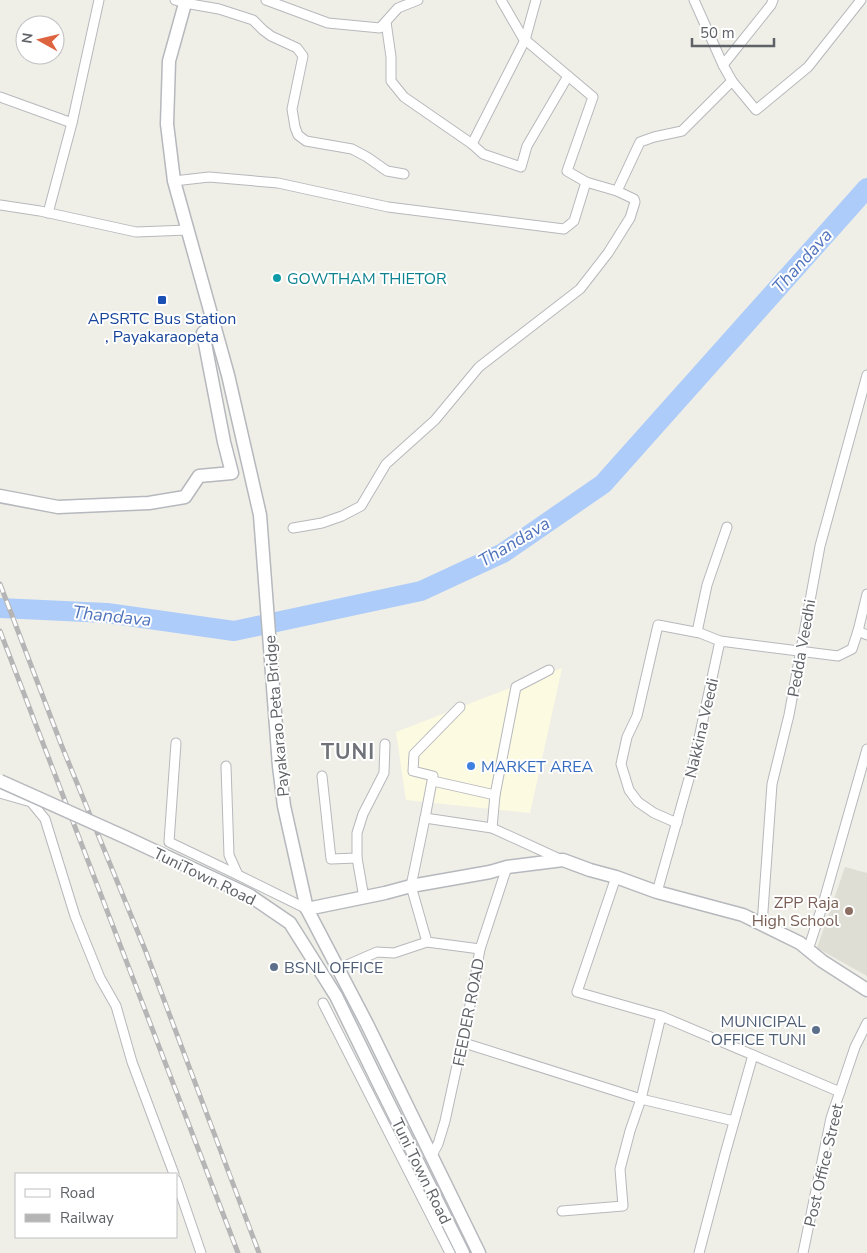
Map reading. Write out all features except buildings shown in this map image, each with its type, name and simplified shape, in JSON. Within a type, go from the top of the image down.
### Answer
[{"type":"street","points":[[48,213],[72,123],[99,0]]},
{"type":"street","points":[[266,0],[328,22],[380,28],[397,4],[418,0]]},
{"type":"street","points":[[293,528],[322,523],[342,516],[361,506],[386,464],[435,420],[479,367],[580,289],[608,253],[630,218],[635,202],[634,199],[617,190],[586,182],[566,171],[592,97],[523,38],[501,0]]},
{"type":"street","points":[[472,144],[525,40],[536,0]]},
{"type":"street","points":[[694,0],[723,65],[732,80],[756,110],[808,67],[861,0]]},
{"type":"street","points":[[723,65],[774,0]]},
{"type":"street","points":[[182,1],[219,9],[253,20],[271,36],[296,48],[303,56],[292,109],[298,135],[306,140],[352,149],[387,171],[404,174]]},
{"type":"street","name":"Payakarao Peta Bridge","points":[[182,1],[169,61],[166,124],[174,180],[228,375],[261,520],[277,744],[284,806],[307,909],[367,1024],[479,1253]]},
{"type":"street","points":[[386,22],[391,57],[391,81],[404,98],[472,144],[483,154],[521,167],[527,146],[568,76]]},
{"type":"street","points":[[617,190],[640,142],[682,131],[732,80]]},
{"type":"street","points":[[0,97],[72,123]]},
{"type":"street","points":[[174,180],[209,178],[278,183],[388,207],[564,229],[574,221],[586,182]]},
{"type":"street","points":[[0,205],[48,213],[136,232],[188,230]]},
{"type":"street","points":[[0,496],[58,507],[149,503],[185,497],[199,476],[232,473],[224,442],[204,333],[214,324]]},
{"type":"street","name":"Pedda Veedhi","points":[[762,925],[772,784],[789,715],[820,546],[867,376]]},
{"type":"street","points":[[697,632],[707,585],[727,527]]},
{"type":"street","points":[[677,823],[638,802],[629,790],[621,764],[627,737],[637,716],[658,626],[697,632],[720,641],[838,656],[852,649],[867,594]]},
{"type":"street","points":[[858,631],[867,634]]},
{"type":"street","name":"Nakkina Veedi","points":[[657,892],[694,761],[720,641]]},
{"type":"street","points":[[492,828],[495,795],[516,687],[549,670]]},
{"type":"street","points":[[427,942],[411,886],[433,776],[413,771],[414,754],[460,707]]},
{"type":"street","points":[[176,743],[169,842],[307,909],[507,867],[563,860]]},
{"type":"street","points":[[364,898],[357,858],[357,834],[363,814],[384,773],[385,744]]},
{"type":"street","points":[[808,950],[867,749]]},
{"type":"street","points":[[226,766],[229,855],[238,875]]},
{"type":"street","points":[[322,776],[331,859],[357,858]]},
{"type":"street","name":"TuniTown Road","points":[[0,781],[249,895],[290,923],[336,996],[381,1088]]},
{"type":"street","points":[[432,781],[495,795]]},
{"type":"street","points":[[0,793],[31,802],[45,819],[75,916],[100,978],[116,1006],[132,1062],[174,1173]]},
{"type":"street","points":[[425,818],[492,828],[590,870],[657,892],[743,915],[800,943],[822,961],[867,990]]},
{"type":"street","name":"FEEDER ROAD","points":[[431,1157],[438,1144],[445,1121],[471,1001],[480,949],[507,867]]},
{"type":"street","points":[[616,877],[577,992],[661,1016],[840,1092]]},
{"type":"street","points":[[338,969],[377,952],[394,953],[427,942],[480,949]]},
{"type":"street","points":[[323,1003],[450,1253]]},
{"type":"street","points":[[562,1211],[624,1206],[620,1169],[641,1098],[661,1016]]},
{"type":"street","name":"Post Office Street","points":[[803,1253],[831,1118],[855,1047],[867,1023]]},
{"type":"street","points":[[461,1042],[641,1098],[734,1120]]},
{"type":"street","points":[[699,1253],[753,1055]]},
{"type":"street","name":"Tuni Town Road","points":[[381,1088],[463,1253]]},
{"type":"street","points":[[178,1186],[201,1253]]},
{"type":"shaded area","name":"MARKET AREA","points":[[562,668],[530,813],[406,800],[396,732]]},
{"type":"shaded area","name":"ZPP Raja High School","points":[[845,867],[867,873],[867,976],[817,948]]},
{"type":"waterway","name":"Thandava","points":[[0,608],[107,613],[234,631],[421,591],[503,553],[603,484],[867,188]]},
{"type":"railway","points":[[0,584],[61,744],[146,952],[259,1253]]},
{"type":"railway","points":[[0,631],[238,1253]]},
{"type":"place","name":"GOWTHAM THIETOR","points":[[277,278]]},
{"type":"place","name":"APSRTC Bus Station , Payakaraopeta","points":[[162,300]]},
{"type":"place","name":"MARKET AREA","points":[[471,766]]},
{"type":"place","name":"ZPP Raja High School","points":[[849,911]]},
{"type":"place","name":"BSNL OFFICE","points":[[274,967]]},
{"type":"place","name":"MUNICIPAL OFFICE TUNI","points":[[816,1030]]},
{"type":"district","name":"TUNI","points":[[348,752]]}]
